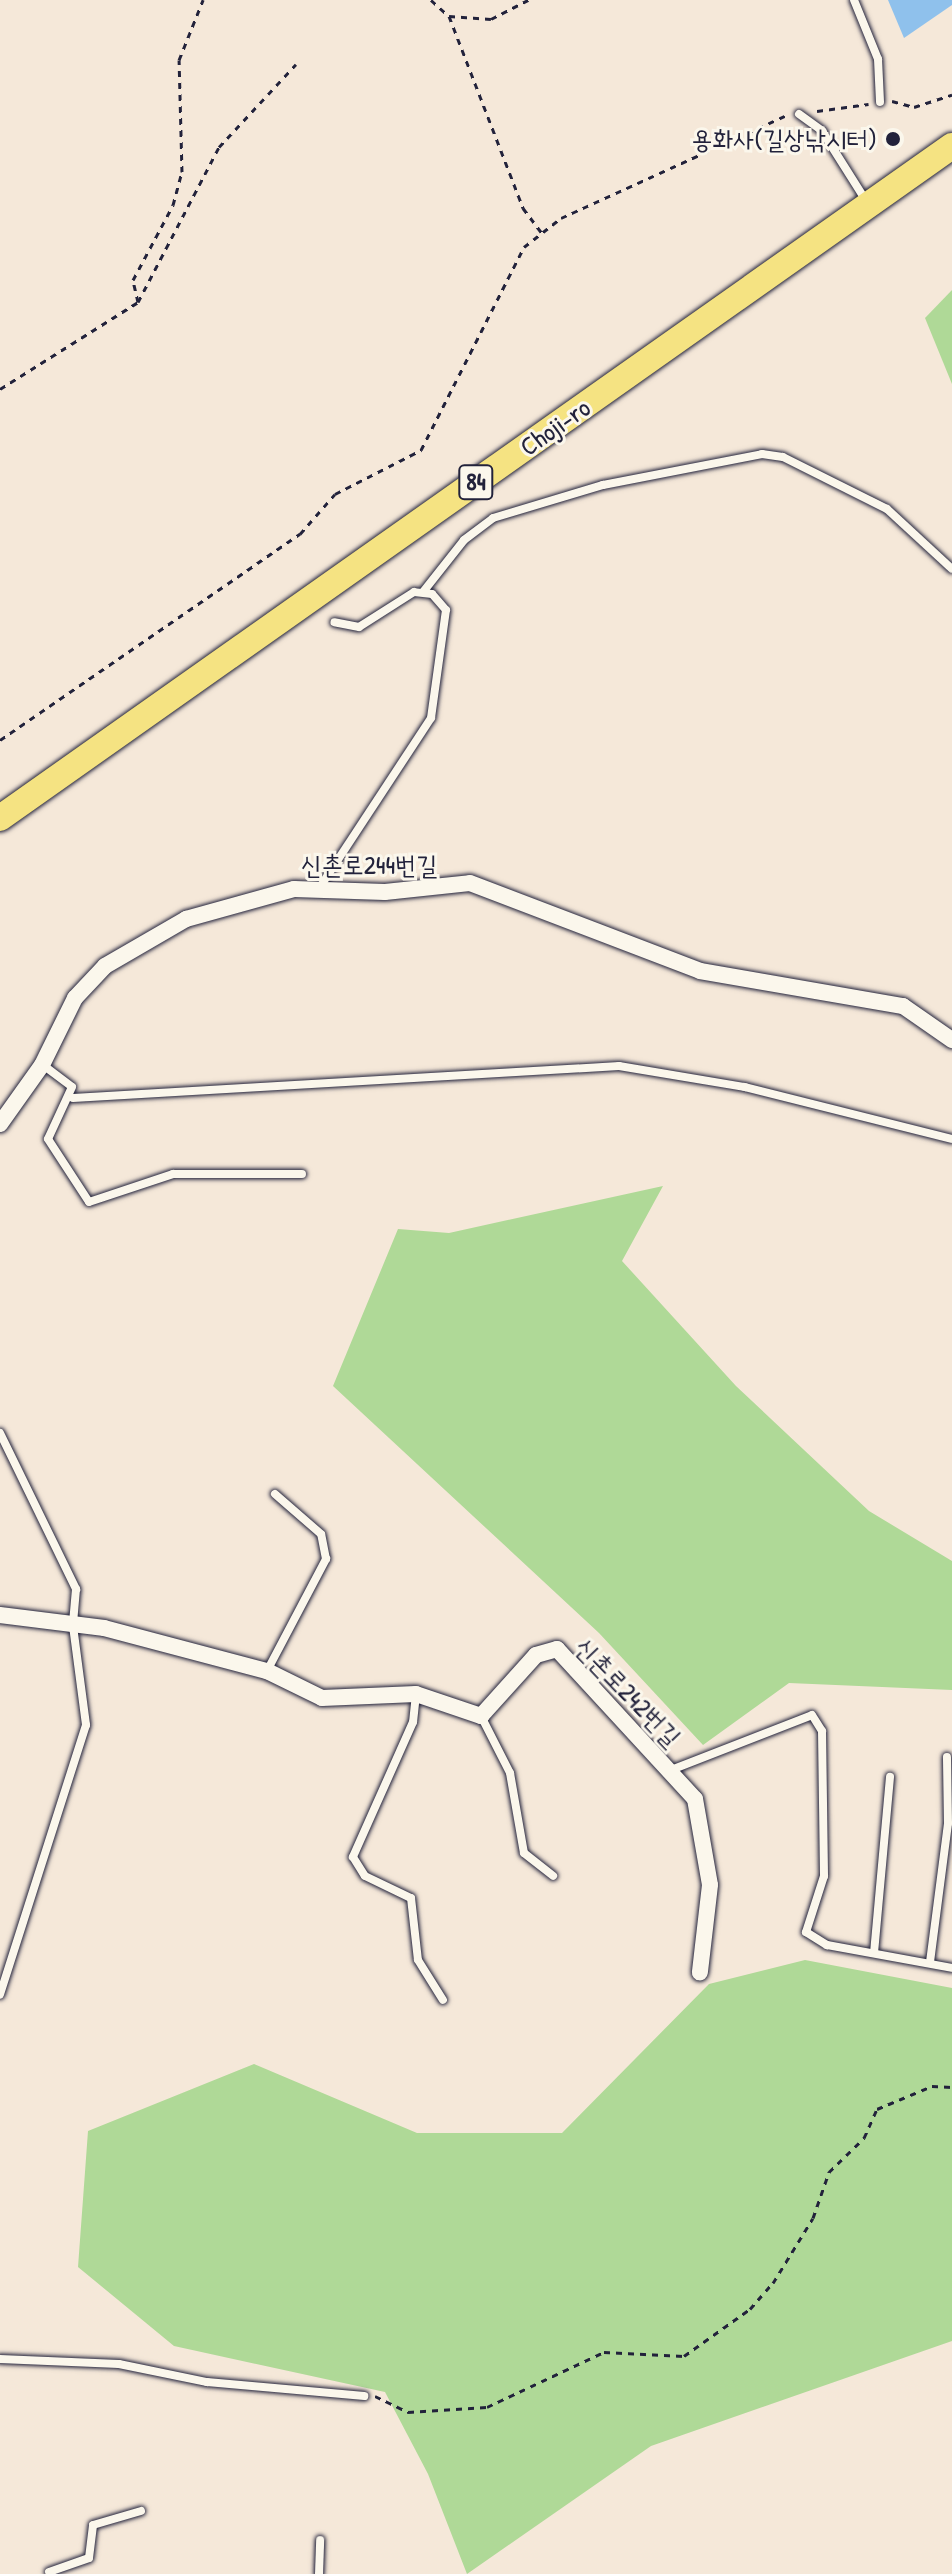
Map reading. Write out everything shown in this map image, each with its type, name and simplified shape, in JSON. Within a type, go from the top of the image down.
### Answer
[{"type":"main road","name":"Choji-ro","points":[[0,818],[952,146]]},
{"type":"street","name":"신촌로244번길","points":[[0,1124],[42,1065],[86,982],[126,952],[209,910],[320,887],[385,892],[470,883],[700,971],[903,1006],[952,1040]]},
{"type":"street","points":[[0,1615],[73,1626],[267,1671],[322,1698],[416,1694],[481,1716]]},
{"type":"street","name":"신촌로242번길","points":[[481,1716],[536,1655],[557,1649],[624,1729],[671,1770],[695,1799],[706,1841],[710,1885],[700,1972]]},
{"type":"lane","points":[[854,0],[878,59],[880,102]]},
{"type":"lane","points":[[799,114],[822,131],[868,205]]},
{"type":"lane","points":[[334,622],[359,627],[423,592],[464,540],[493,518],[603,485],[762,454],[783,457],[887,509],[952,569]]},
{"type":"lane","points":[[320,887],[423,734],[440,694],[446,610],[423,592]]},
{"type":"lane","points":[[42,1065],[66,1078],[73,1098]]},
{"type":"lane","points":[[73,1098],[619,1066],[745,1087],[952,1139]]},
{"type":"lane","points":[[73,1098],[48,1139],[89,1202],[173,1174],[302,1174]]},
{"type":"lane","points":[[0,1433],[66,1559],[76,1589],[73,1626],[86,1725],[0,1995]]},
{"type":"lane","points":[[267,1671],[326,1559],[321,1534],[275,1494]]},
{"type":"lane","points":[[416,1694],[413,1722],[353,1857],[365,1876],[411,1898],[418,1960],[443,2000]]},
{"type":"lane","points":[[671,1770],[812,1715],[822,1731],[824,1876],[806,1932],[813,1941],[952,1968]]},
{"type":"lane","points":[[481,1716],[510,1773],[524,1853],[553,1876]]},
{"type":"lane","points":[[930,1962],[948,1823],[947,1757]]},
{"type":"lane","points":[[874,1953],[890,1777]]},
{"type":"lane","points":[[0,2359],[119,2364],[207,2382],[364,2396]]},
{"type":"lane","points":[[49,2572],[81,2570],[89,2558],[93,2525],[141,2511]]},
{"type":"lane","points":[[319,2574],[320,2540]]},
{"type":"path","points":[[138,302],[133,280],[173,205],[182,172],[179,60],[203,0]]},
{"type":"path","points":[[431,0],[449,16],[523,208],[542,233]]},
{"type":"path","points":[[449,16],[491,19],[528,0]]},
{"type":"path","points":[[0,389],[138,302],[219,147],[296,64]]},
{"type":"path","points":[[0,740],[300,534],[335,494],[421,450],[504,276],[542,233],[761,124],[799,114],[880,102],[914,107],[952,95]]},
{"type":"path","points":[[364,2396],[408,2412],[487,2407],[604,2352],[684,2356],[750,2309],[773,2283],[813,2218],[829,2172],[864,2138],[877,2109],[932,2086],[952,2087]]},
{"type":"green space","points":[[952,290],[952,384],[925,318]]},
{"type":"green space","points":[[663,1186],[622,1261],[736,1386],[869,1511],[952,1561],[952,1690],[789,1683],[703,1745],[599,1633],[333,1386],[398,1229],[449,1233]]},
{"type":"green space","points":[[805,1960],[952,1988],[952,2341],[651,2446],[467,2574],[428,2474],[385,2392],[174,2346],[78,2267],[88,2131],[254,2064],[417,2133],[562,2133],[709,1984]]},
{"type":"water","points":[[888,0],[952,0],[952,5],[904,38]]},
{"type":"place","name":"용화사(길상낚시터)","points":[[893,139]]}]
